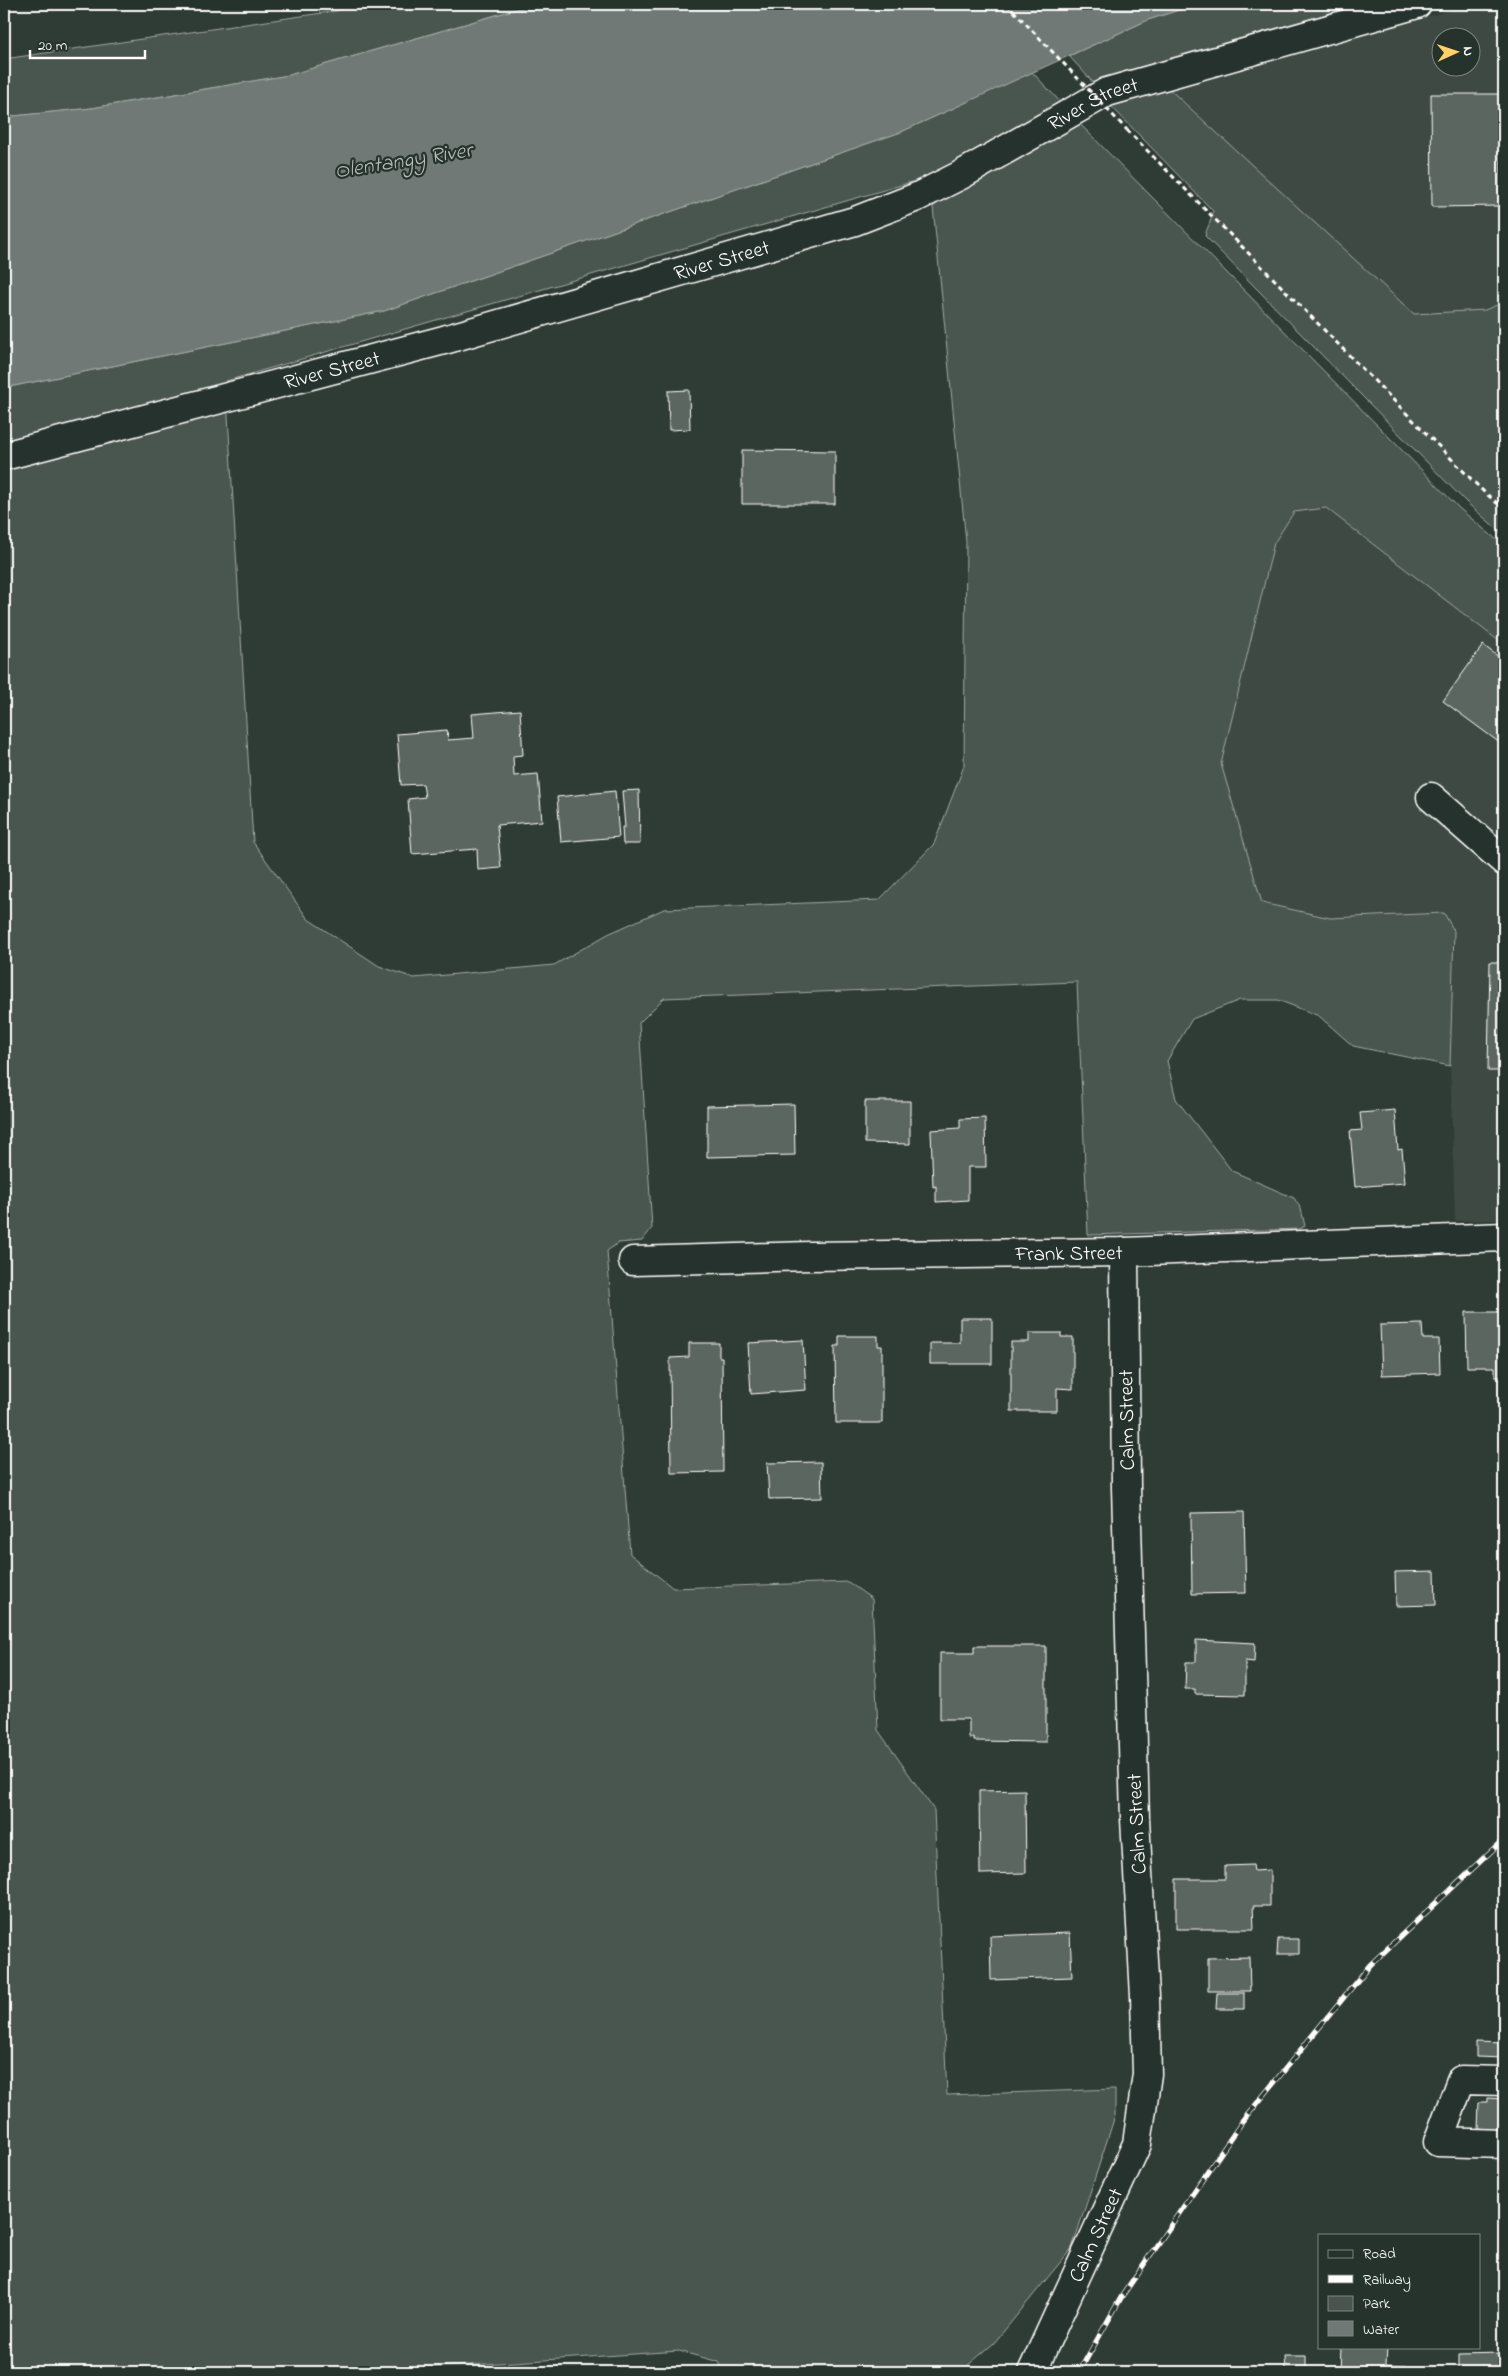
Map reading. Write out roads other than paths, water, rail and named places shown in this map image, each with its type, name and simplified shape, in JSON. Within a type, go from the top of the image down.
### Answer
[{"type":"street","name":"River Street","points":[[4,456],[444,340],[855,221],[917,197],[959,176],[1107,92],[1417,4]]},
{"type":"street","points":[[1430,797],[1504,861]]},
{"type":"street","name":"Frank Street","points":[[633,1261],[810,1256],[1124,1252],[1504,1237]]},
{"type":"street","name":"Calm Street","points":[[1032,2372],[1137,2144],[1148,2074],[1135,1819],[1126,1487],[1124,1252]]},
{"type":"street","points":[[1504,2081],[1461,2080],[1438,2142],[1504,2144]]},
{"type":"water","name":"Olentangy River","points":[[534,4],[1197,4],[1148,20],[901,132],[384,311],[4,388],[4,117],[92,108],[289,75]]},
{"type":"railway","points":[[1079,2372],[1122,2296],[1242,2122],[1370,1965],[1504,1839]]}]
